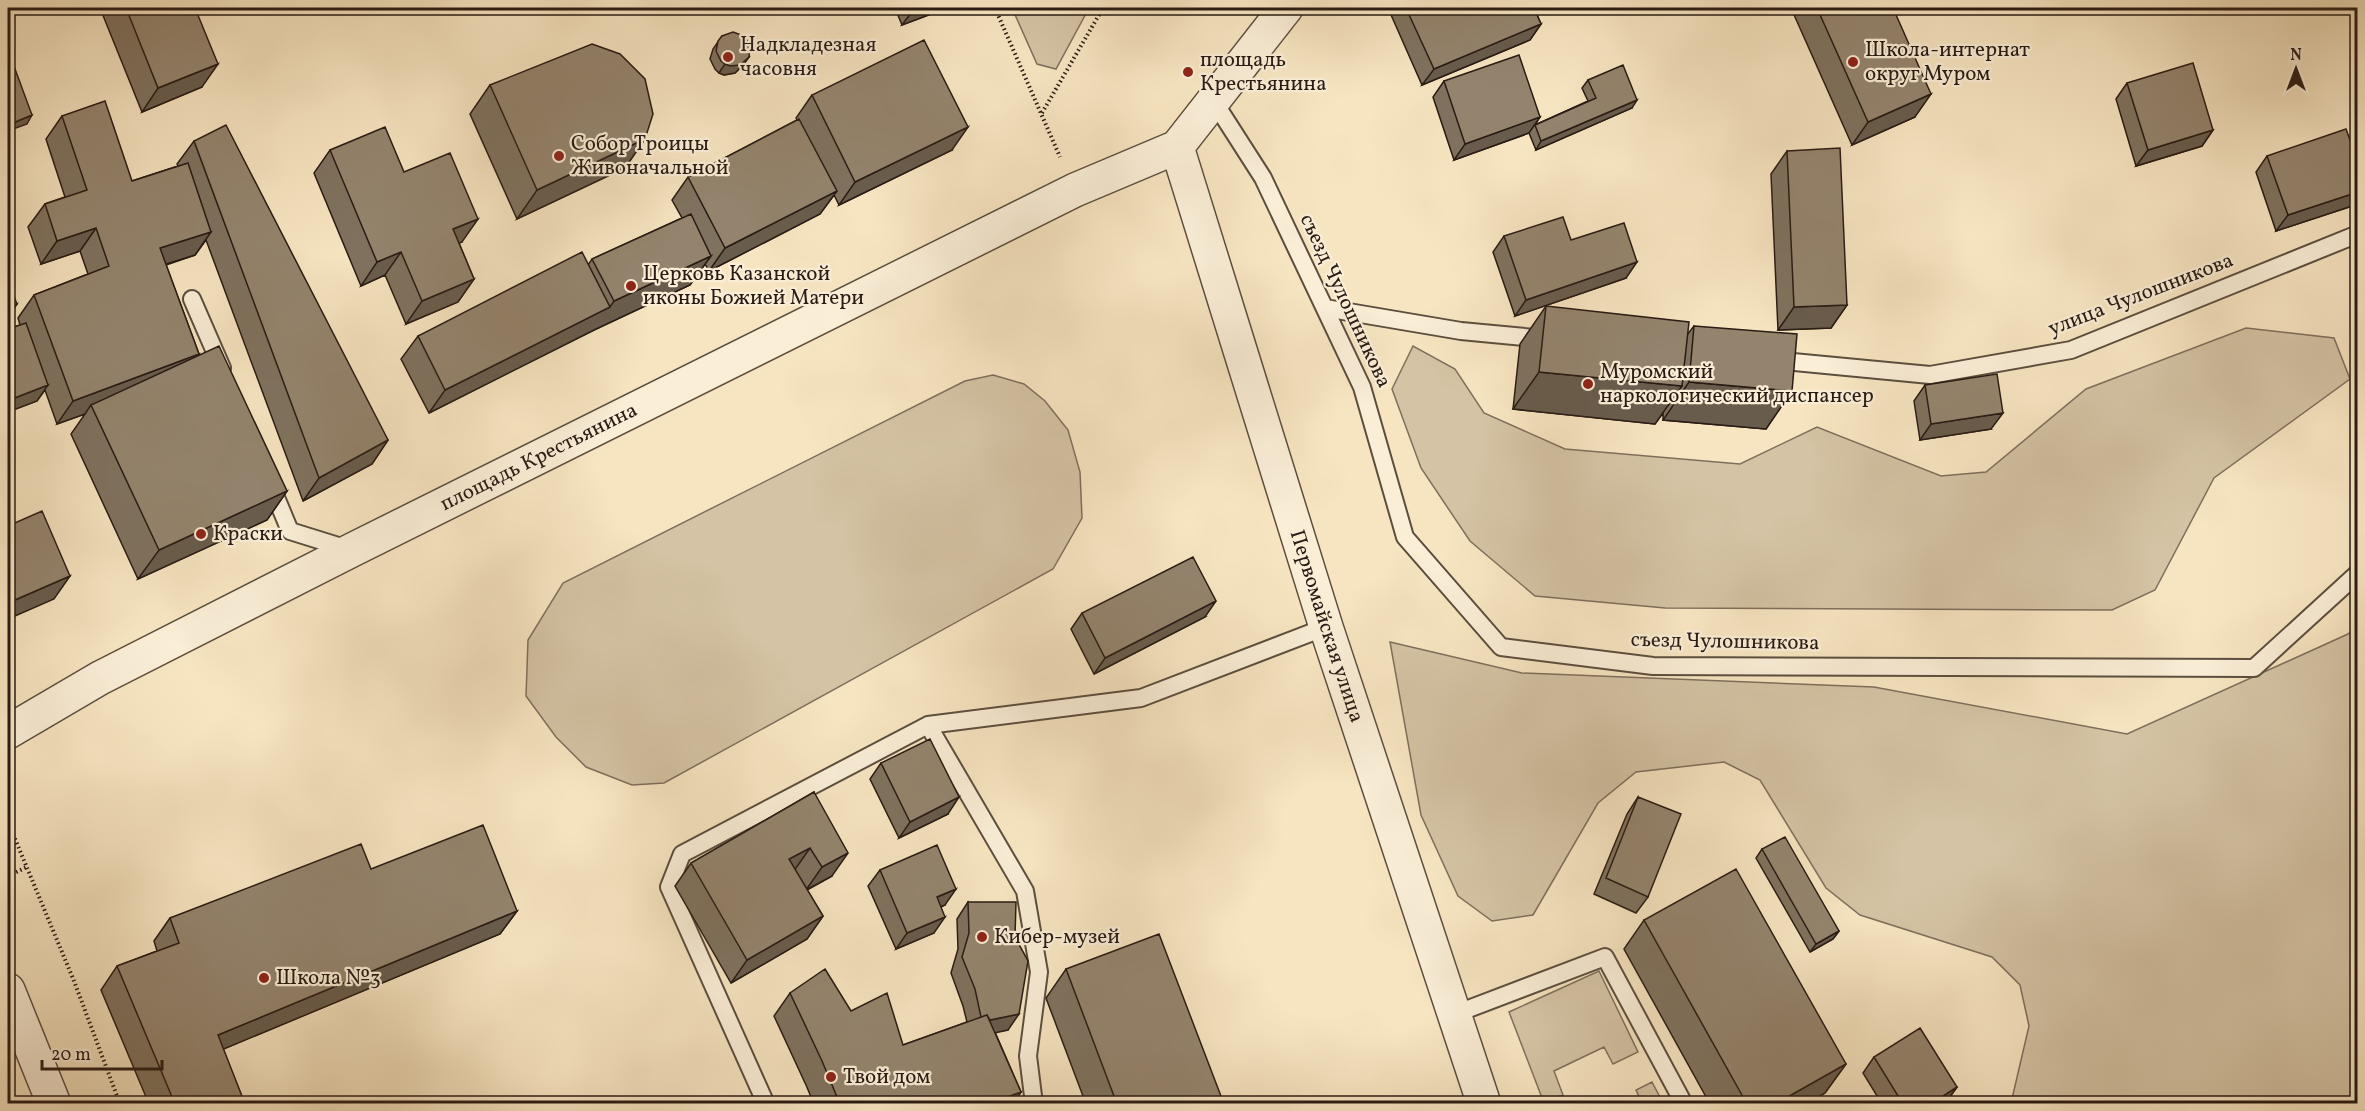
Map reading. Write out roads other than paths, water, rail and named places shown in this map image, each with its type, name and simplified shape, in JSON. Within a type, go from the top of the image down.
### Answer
[{"type":"street","points":[[1177,147],[1286,8]]},
{"type":"street","name":"площадь Крестьянина","points":[[8,732],[100,678],[352,550],[1075,190],[1177,147]]},
{"type":"street","name":"Первомайская улица","points":[[1177,147],[1326,627],[1484,1104]]},
{"type":"street","points":[[8,990],[54,1104]]},
{"type":"lane","name":"съезд Чулошникова","points":[[1214,100],[1263,178],[1362,387],[1405,537],[1501,647],[1653,666],[2254,668],[2358,573]]},
{"type":"lane","name":"улица Чулошникова","points":[[1754,358],[1930,375],[2071,350],[2358,234]]},
{"type":"lane","points":[[192,299],[228,383]]},
{"type":"lane","points":[[1325,308],[1461,331],[1567,341]]},
{"type":"lane","points":[[264,468],[290,531],[352,550]]},
{"type":"lane","points":[[766,1104],[669,887],[682,854],[928,724],[1141,698],[1326,627]]},
{"type":"lane","points":[[928,724],[1025,891],[1039,972],[1028,1056],[1034,1104]]},
{"type":"lane","points":[[1455,1014],[1605,957],[1684,1104]]},
{"type":"place","name":"Надкладезная часовня","points":[[728,57]]},
{"type":"place","name":"Школа-интернат округ Муром","points":[[1853,62]]},
{"type":"place","name":"площадь Крестьянина","points":[[1188,72]]},
{"type":"place","name":"Собор Троицы Живоначальной","points":[[559,156]]},
{"type":"place","name":"Церковь Казанской иконы Божией Матери","points":[[631,286]]},
{"type":"place","name":"Муромский наркологический диспансер","points":[[1588,384]]},
{"type":"place","name":"Краски","points":[[201,534]]},
{"type":"place","name":"Кибер-музей","points":[[982,937]]},
{"type":"place","name":"Школа №3","points":[[264,978]]},
{"type":"place","name":"Твой дом","points":[[831,1077]]}]
